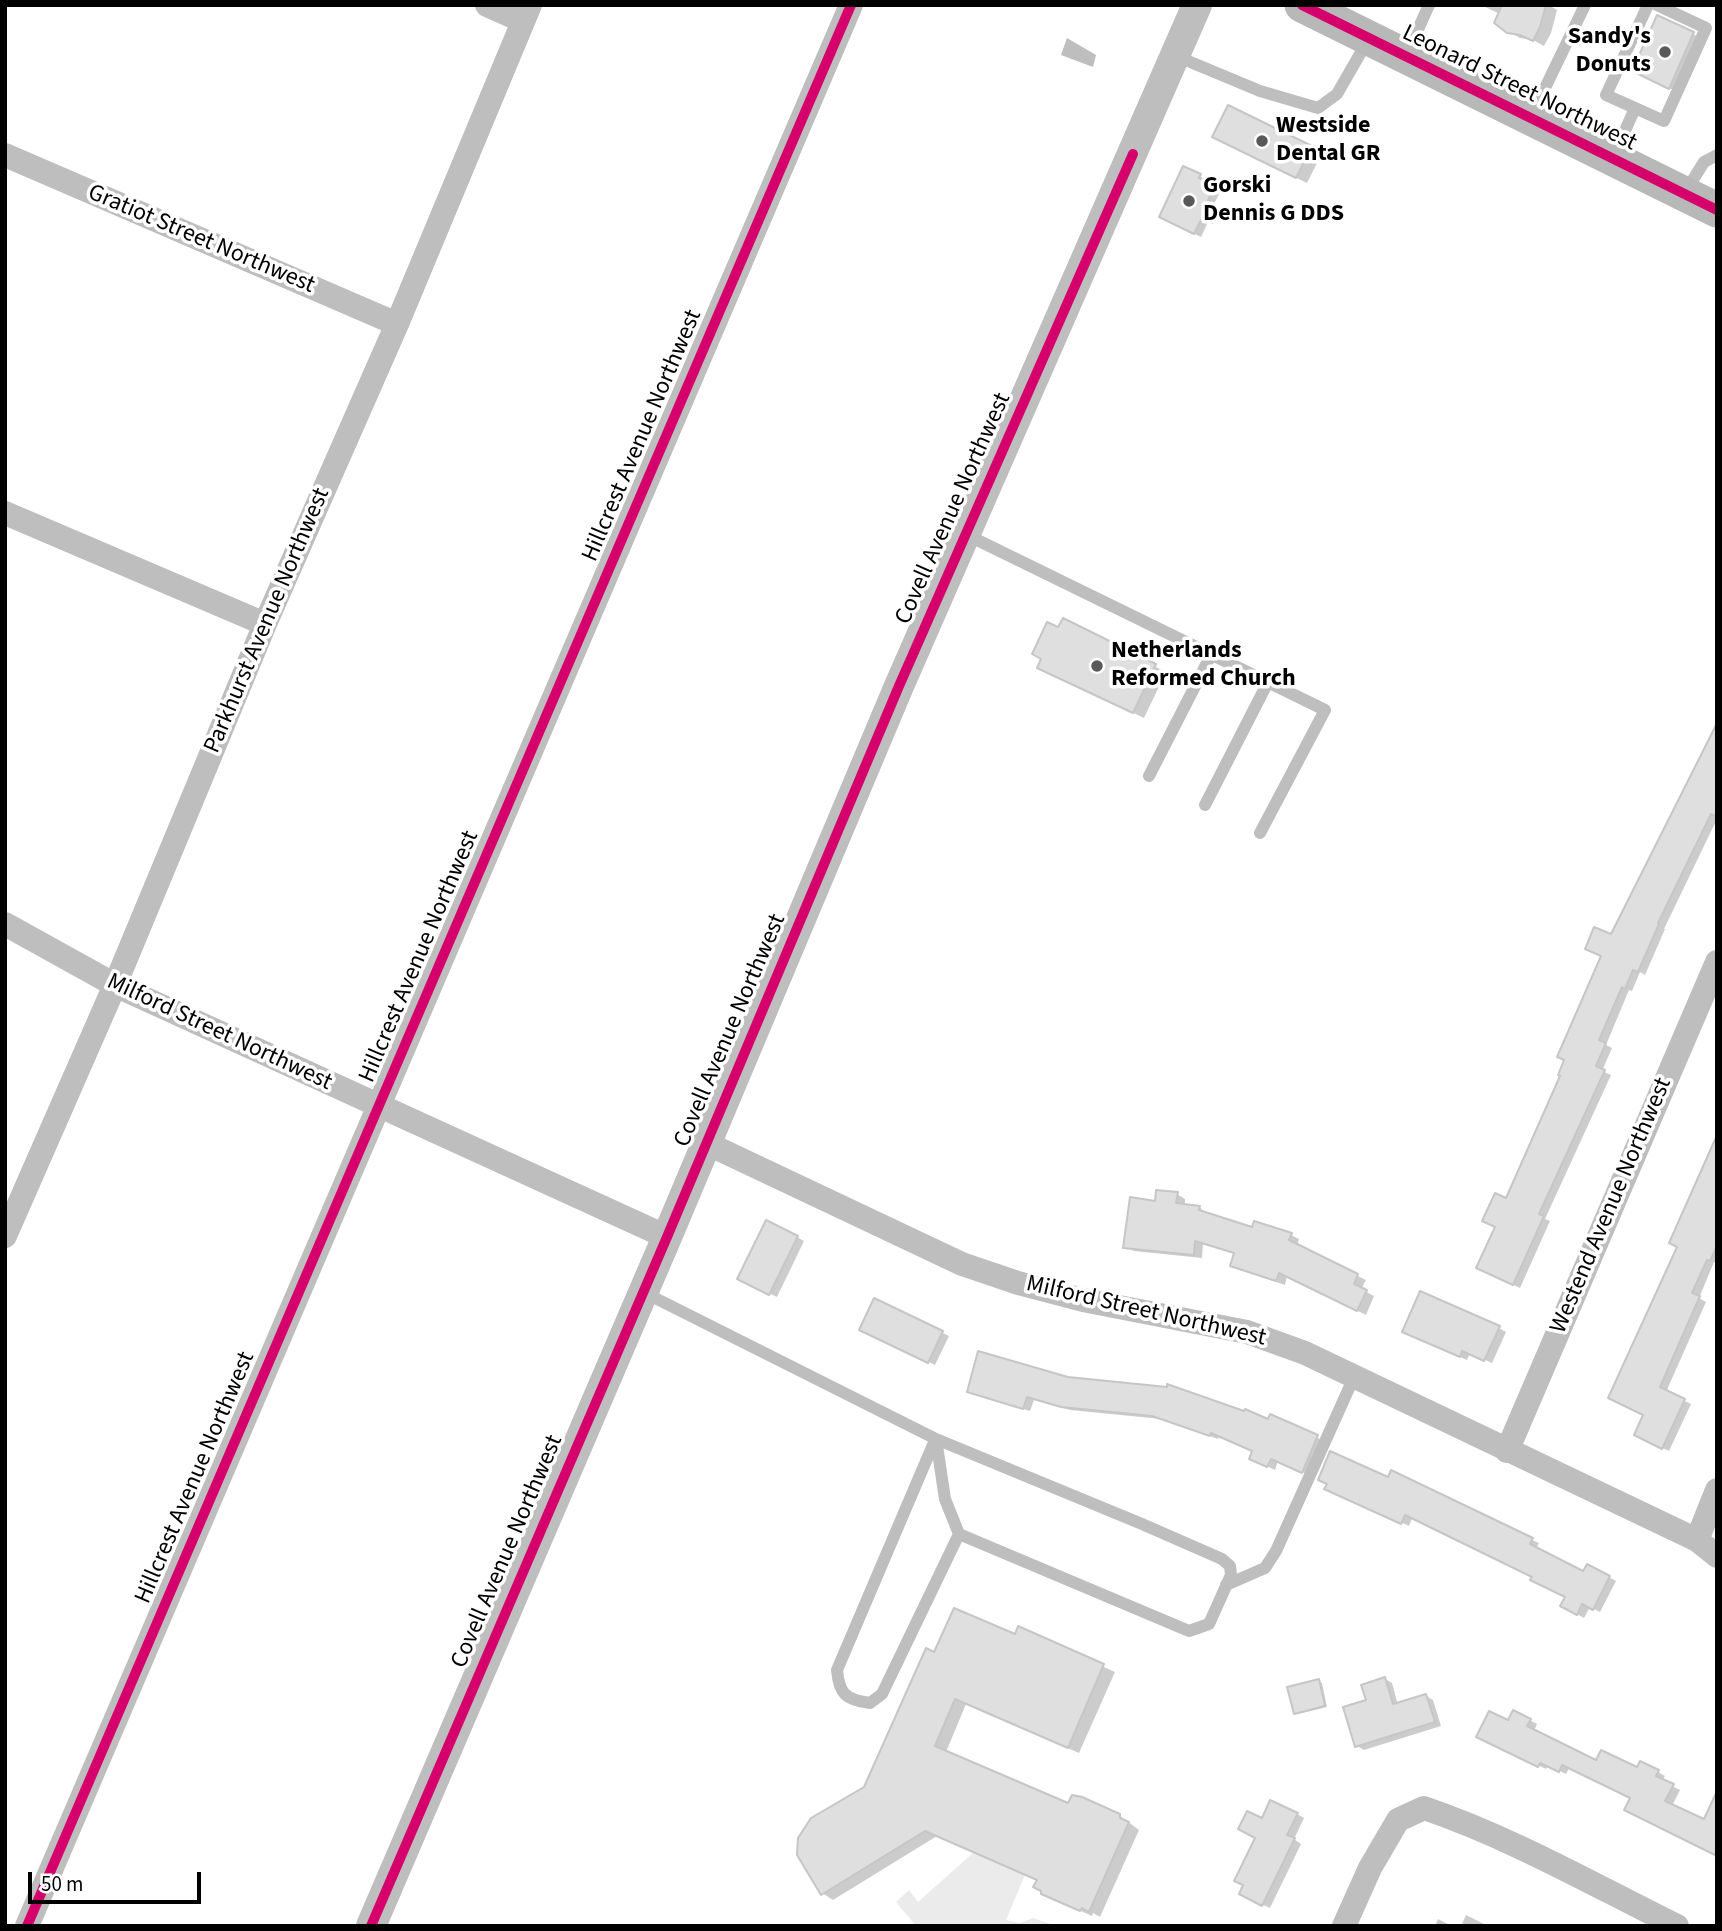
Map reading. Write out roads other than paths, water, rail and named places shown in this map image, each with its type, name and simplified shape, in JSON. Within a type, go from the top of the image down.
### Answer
[{"type":"main road","name":"Leonard Street Northwest","points":[[1302,5],[1354,27],[1406,56],[1717,210]]},
{"type":"street","points":[[487,5],[527,13]]},
{"type":"street","name":"Hillcrest Avenue Northwest","points":[[27,1926],[851,5]]},
{"type":"street","name":"Covell Avenue Northwest","points":[[371,1926],[667,1237],[899,686],[1198,5]]},
{"type":"street","name":"Parkhurst Avenue Northwest","points":[[5,1236],[115,985],[265,624],[397,324],[527,13]]},
{"type":"street","name":"Gratiot Street Northwest","points":[[5,155],[397,324]]},
{"type":"street","points":[[5,513],[265,624]]},
{"type":"street","name":"Milford Street Northwest","points":[[5,924],[115,985],[667,1237]]},
{"type":"street","name":"Westend Avenue Northwest","points":[[1507,1451],[1717,962]]},
{"type":"street","name":"Milford Street Northwest","points":[[706,1143],[962,1264],[1018,1283],[1083,1300],[1247,1332],[1305,1353],[1697,1540],[1717,1556]]},
{"type":"street","points":[[1697,1540],[1717,1490]]},
{"type":"street","points":[[1344,1926],[1370,1868],[1398,1820],[1424,1808],[1468,1824],[1677,1926]]},
{"type":"lane","points":[[1406,56],[1429,5]]},
{"type":"lane","points":[[1531,118],[1585,5]]},
{"type":"lane","points":[[1647,5],[1606,95],[1664,121],[1706,28],[1657,5]]},
{"type":"lane","points":[[1175,56],[1260,92],[1318,108],[1337,94],[1354,27]]},
{"type":"lane","points":[[1613,158],[1635,108]]},
{"type":"lane","points":[[1684,194],[1704,162],[1717,155]]},
{"type":"lane","points":[[967,535],[1325,710],[1260,833]]},
{"type":"lane","points":[[1149,776],[1211,655]]},
{"type":"lane","points":[[1205,804],[1268,682]]},
{"type":"lane","points":[[642,1292],[936,1439],[1222,1559],[1230,1566],[1231,1575],[1209,1624],[1189,1631],[959,1534],[945,1499],[936,1439]]},
{"type":"lane","points":[[1226,1585],[1265,1568],[1276,1551],[1354,1377]]},
{"type":"lane","points":[[936,1439],[837,1670],[839,1687],[852,1700],[870,1703],[882,1694],[959,1534]]},
{"type":"place","name":"Sandy's Donuts","points":[[1665,52]]},
{"type":"place","name":"Westside Dental GR","points":[[1262,141]]},
{"type":"place","name":"Gorski Dennis G DDS","points":[[1189,201]]},
{"type":"place","name":"Netherlands Reformed Church","points":[[1097,666]]}]
